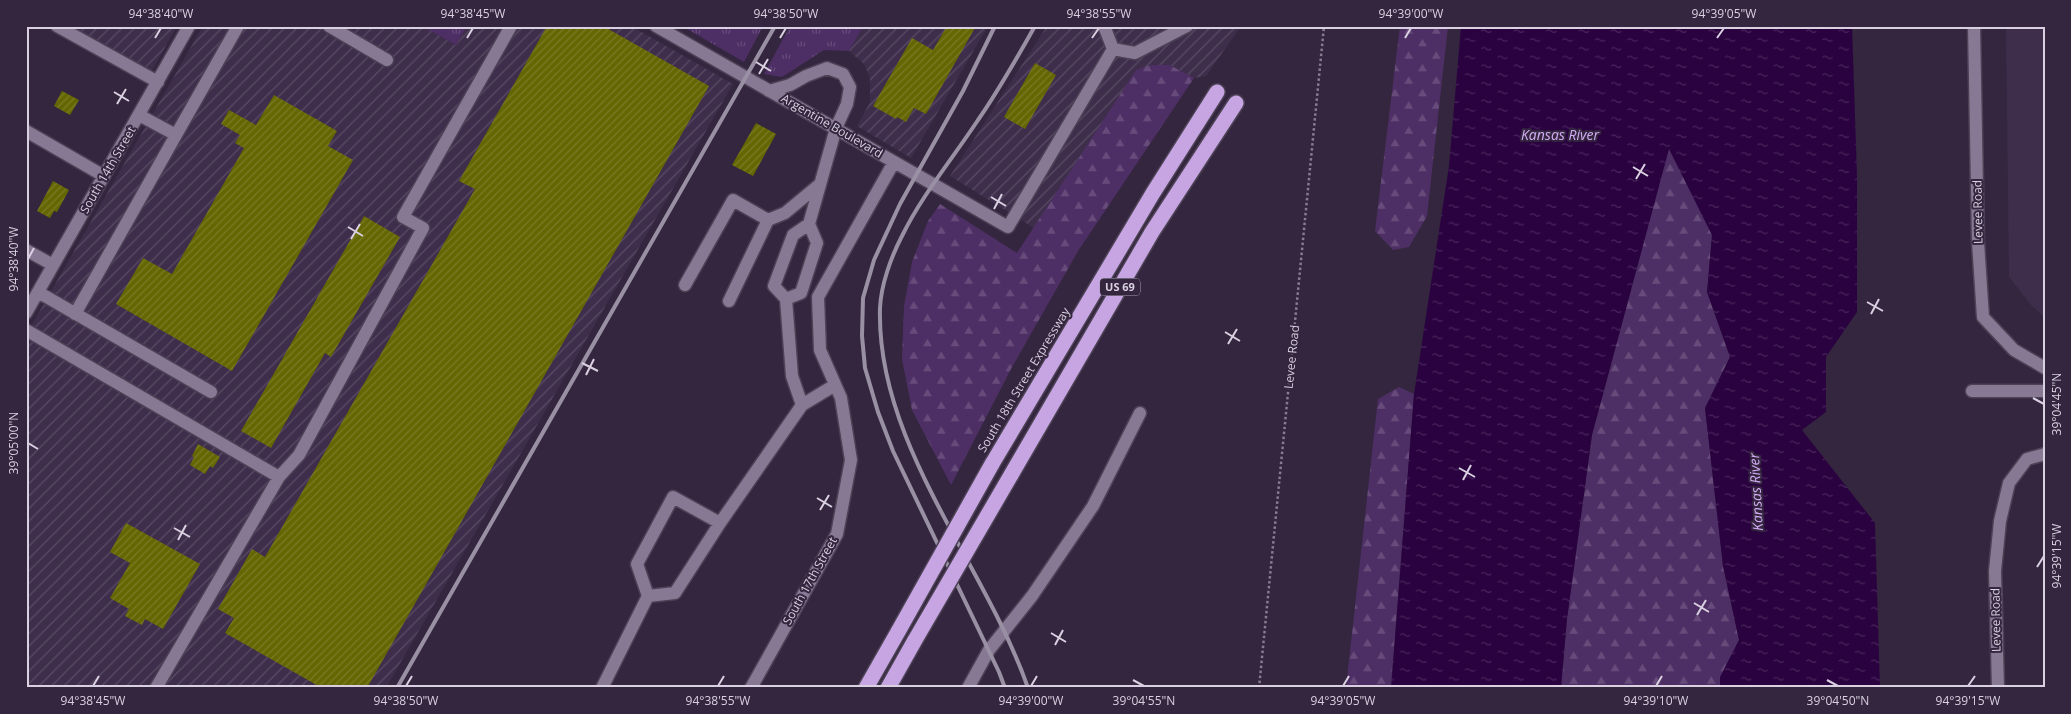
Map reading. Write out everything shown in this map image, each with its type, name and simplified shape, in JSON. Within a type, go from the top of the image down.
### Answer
[{"type":"highway","name":"South 18th Street Expressway","points":[[866,688],[992,464],[1153,192],[1217,92]]},
{"type":"highway","name":"US 69","points":[[888,688],[1152,232],[1236,103]]},
{"type":"street","name":"South 14th Street","points":[[26,313],[190,26]]},
{"type":"street","points":[[76,314],[238,26]]},
{"type":"street","points":[[329,26],[387,60]]},
{"type":"street","points":[[156,688],[279,477],[299,455],[422,228],[403,217],[511,26]]},
{"type":"street","name":"Argentine Boulevard","points":[[656,26],[1008,227],[1113,49]]},
{"type":"street","points":[[1104,26],[1113,49],[1135,53],[1187,26]]},
{"type":"street","name":"Levee Road","points":[[1974,26],[1978,242],[1983,317],[2014,350],[2045,368]]},
{"type":"street","points":[[65,28],[158,82]]},
{"type":"street","points":[[769,91],[790,85],[827,68],[843,74],[850,87],[848,104],[836,128],[809,224],[817,242],[801,293],[786,299]]},
{"type":"street","points":[[139,115],[176,136]]},
{"type":"street","points":[[26,131],[104,176]]},
{"type":"street","name":"South 17th Street","points":[[751,688],[836,534],[852,460],[841,398],[820,350],[818,297],[894,162]]},
{"type":"street","points":[[728,301],[768,220],[785,212],[820,184]]},
{"type":"street","points":[[685,285],[733,200],[768,220]]},
{"type":"street","points":[[802,405],[792,376],[786,299],[774,286],[793,235],[809,224]]},
{"type":"street","points":[[26,250],[53,265]]},
{"type":"street","points":[[38,292],[211,392]]},
{"type":"street","points":[[26,330],[279,477]]},
{"type":"street","points":[[648,596],[676,594],[720,523],[802,405],[835,385]]},
{"type":"street","points":[[1972,391],[2045,390]]},
{"type":"street","points":[[968,688],[989,650],[1003,630],[1032,596],[1093,506],[1140,413]]},
{"type":"street","name":"Levee Road","points":[[1998,688],[1995,571],[2000,521],[2009,483],[2027,459],[2045,454]]},
{"type":"street","points":[[602,688],[648,596],[637,564],[673,497],[720,523]]},
{"type":"path","name":"Levee Road","points":[[1260,688],[1324,26]]},
{"type":"shaded area","points":[[78,26],[177,26],[151,72],[76,30]]},
{"type":"shaded area","points":[[203,26],[422,26],[456,45],[467,26],[631,26],[733,84],[386,688],[26,688],[26,335]]},
{"type":"shaded area","points":[[863,26],[988,26],[911,158],[857,126],[870,102],[870,78],[864,64],[849,51]]},
{"type":"shaded area","points":[[1047,26],[1241,26],[1206,76],[1194,78],[1170,65],[1136,70],[1034,228],[950,176]]},
{"type":"shaded area","points":[[2006,26],[2045,26],[2045,318],[2031,305],[2009,277]]},
{"type":"green space","points":[[422,26],[467,26],[456,45]]},
{"type":"green space","points":[[682,26],[763,26],[744,62]]},
{"type":"green space","points":[[790,26],[863,26],[849,51],[824,50],[782,77],[764,74]]},
{"type":"green space","points":[[1400,26],[1448,26],[1427,216],[1409,247],[1393,250],[1375,231]]},
{"type":"green space","points":[[1151,65],[1170,65],[1194,78],[1078,251],[1011,369],[951,485],[912,410],[902,359],[904,306],[912,262],[928,221],[940,204],[1017,253],[1136,70]]},
{"type":"green space","points":[[1669,148],[1712,235],[1707,292],[1730,357],[1705,408],[1723,566],[1739,640],[1721,677],[1720,688],[1561,688],[1567,619],[1592,435]]},
{"type":"green space","points":[[1399,387],[1414,394],[1391,688],[1346,688],[1378,399]]},
{"type":"water","name":"Kansas River","points":[[1461,26],[1852,26],[1857,175],[1857,312],[1826,357],[1826,412],[1802,430],[1875,523],[1880,688],[1720,688],[1720,677],[1739,640],[1723,566],[1705,408],[1730,357],[1707,292],[1712,235],[1669,149],[1592,435],[1567,619],[1561,688],[1391,688],[1414,394],[1449,166]]},
{"type":"building","points":[[547,26],[603,26],[709,86],[367,688],[322,688],[225,633],[234,618],[218,609],[252,549],[265,557],[475,189],[459,181]]},
{"type":"building","points":[[947,26],[976,26],[926,114],[914,108],[906,122],[897,117],[896,119],[873,106],[912,38],[933,50]]},
{"type":"building","points":[[1035,63],[1056,75],[1025,129],[1004,117]]},
{"type":"building","points":[[62,91],[79,100],[70,115],[54,106]]},
{"type":"building","points":[[274,95],[337,131],[328,146],[353,160],[232,371],[116,304],[143,258],[172,274],[244,148],[235,143],[240,135],[221,124],[229,110],[256,125]]},
{"type":"building","points":[[756,123],[776,134],[753,176],[732,165]]},
{"type":"building","points":[[53,181],[69,190],[57,212],[54,211],[50,218],[37,211]]},
{"type":"building","points":[[364,216],[400,237],[331,357],[325,353],[271,448],[241,431]]},
{"type":"building","points":[[198,444],[220,457],[213,468],[210,466],[205,474],[190,465]]},
{"type":"building","points":[[126,523],[200,564],[163,629],[145,619],[142,625],[125,616],[129,609],[110,598],[130,563],[110,552]]},
{"type":"railway","points":[[397,688],[775,26]]},
{"type":"railway","points":[[995,26],[963,91],[900,204],[874,260],[863,298],[862,336],[865,368],[878,412],[893,451],[1005,688]]},
{"type":"railway","points":[[1028,688],[1009,642],[986,595],[936,502],[914,455],[895,407],[883,358],[880,308],[882,290],[890,262],[910,221],[928,191],[993,97],[1035,26]]}]
